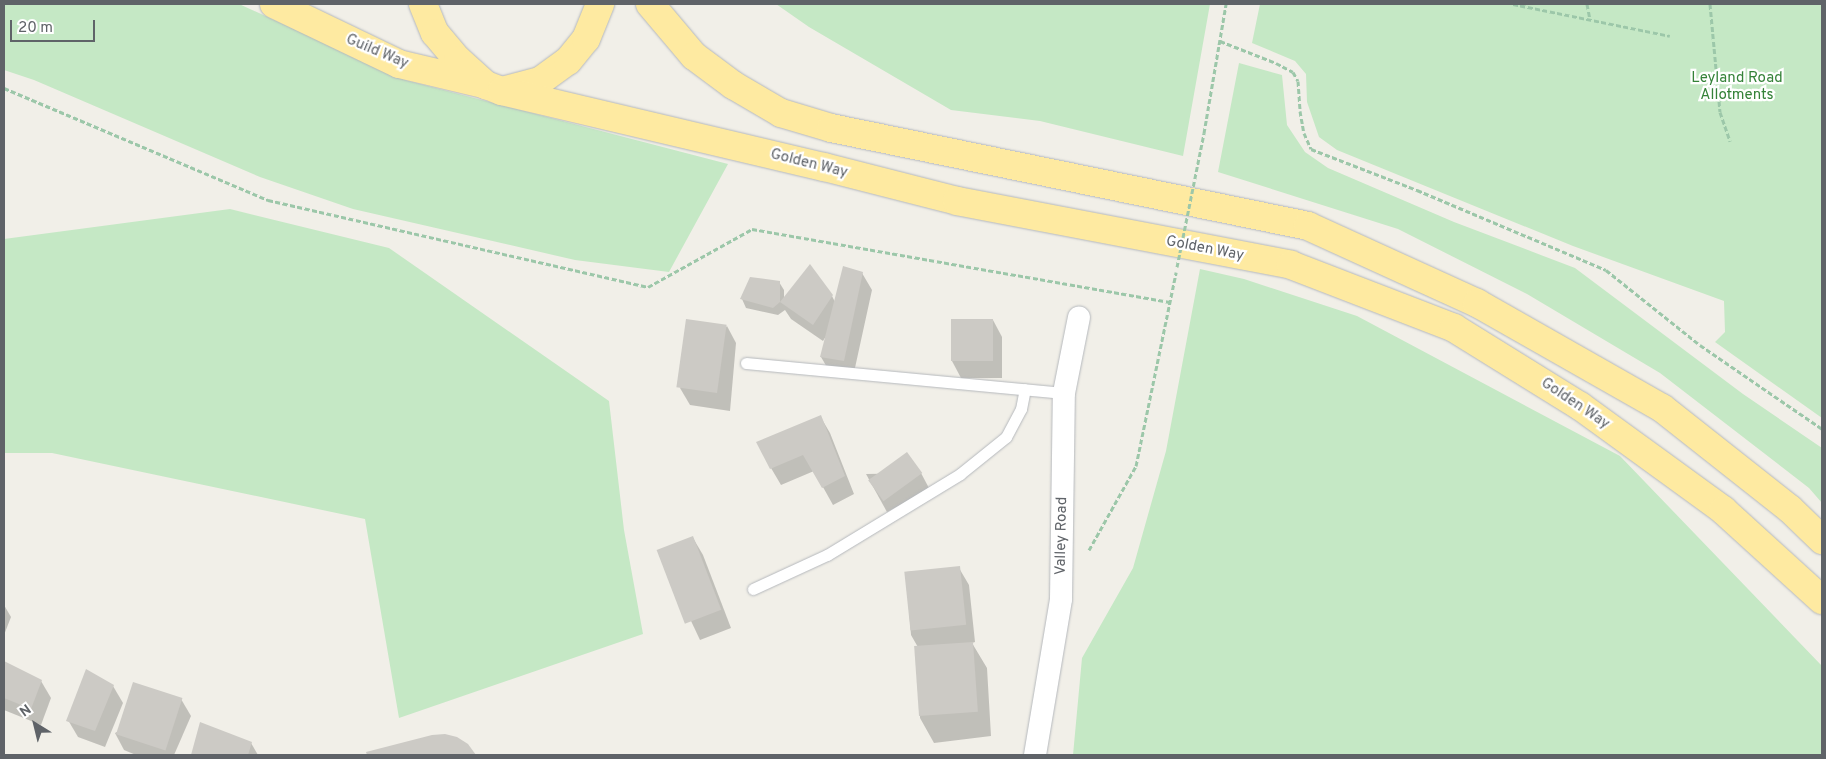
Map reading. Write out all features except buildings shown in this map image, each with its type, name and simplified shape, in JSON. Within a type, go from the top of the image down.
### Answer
[{"type":"highway","name":"Guild Way","points":[[274,4],[399,64],[494,88]]},
{"type":"highway","points":[[424,4],[435,33],[458,60],[494,88],[540,81],[568,61],[586,39],[600,4]]},
{"type":"highway","points":[[650,4],[694,56],[733,85],[781,113],[831,128],[1308,226],[1477,302],[1662,408],[1790,509],[1822,540]]},
{"type":"highway","name":"Golden Way","points":[[494,88],[957,201],[1291,265],[1454,328],[1580,406],[1723,510],[1822,600]]},
{"type":"street","name":"Valley Road","points":[[1035,755],[1061,599],[1064,393],[1080,317]]},
{"type":"lane","points":[[746,363],[1064,393]]},
{"type":"lane","points":[[753,589],[827,555],[960,474],[1006,437],[1021,409],[1025,389]]},
{"type":"path","points":[[1085,557],[1136,466],[1204,133],[1226,4]]},
{"type":"path","points":[[1513,4],[1670,36]]},
{"type":"path","points":[[1587,4],[1590,19]]},
{"type":"path","points":[[1710,4],[1720,112],[1730,141]]},
{"type":"path","points":[[1220,41],[1276,62],[1293,72],[1298,81],[1304,133],[1311,148],[1417,190],[1606,270],[1700,344],[1822,429]]},
{"type":"path","points":[[4,88],[268,200],[648,287],[752,229],[1170,302]]},
{"type":"green space","points":[[4,4],[239,4],[405,80],[728,164],[669,272],[575,260],[353,209],[260,177],[34,80],[4,70]]},
{"type":"green space","points":[[776,4],[1210,4],[1183,156],[1040,121],[951,110],[809,27]]},
{"type":"green space","name":"Leyland Road Allotments","points":[[1260,4],[1822,4],[1822,418],[1715,342],[1725,332],[1724,301],[1573,246],[1337,150],[1319,137],[1307,102],[1306,74],[1295,61],[1252,43]]},
{"type":"green space","points":[[1239,63],[1282,75],[1287,125],[1305,152],[1328,168],[1454,222],[1575,268],[1743,394],[1822,448],[1822,503],[1809,488],[1660,373],[1527,294],[1398,229],[1218,172]]},
{"type":"green space","points":[[230,209],[389,248],[609,401],[624,530],[643,634],[399,718],[365,519],[52,453],[4,453],[4,239]]},
{"type":"green space","points":[[1200,269],[1244,279],[1357,316],[1620,456],[1822,666],[1822,755],[1073,755],[1082,658],[1133,568],[1166,451]]}]
